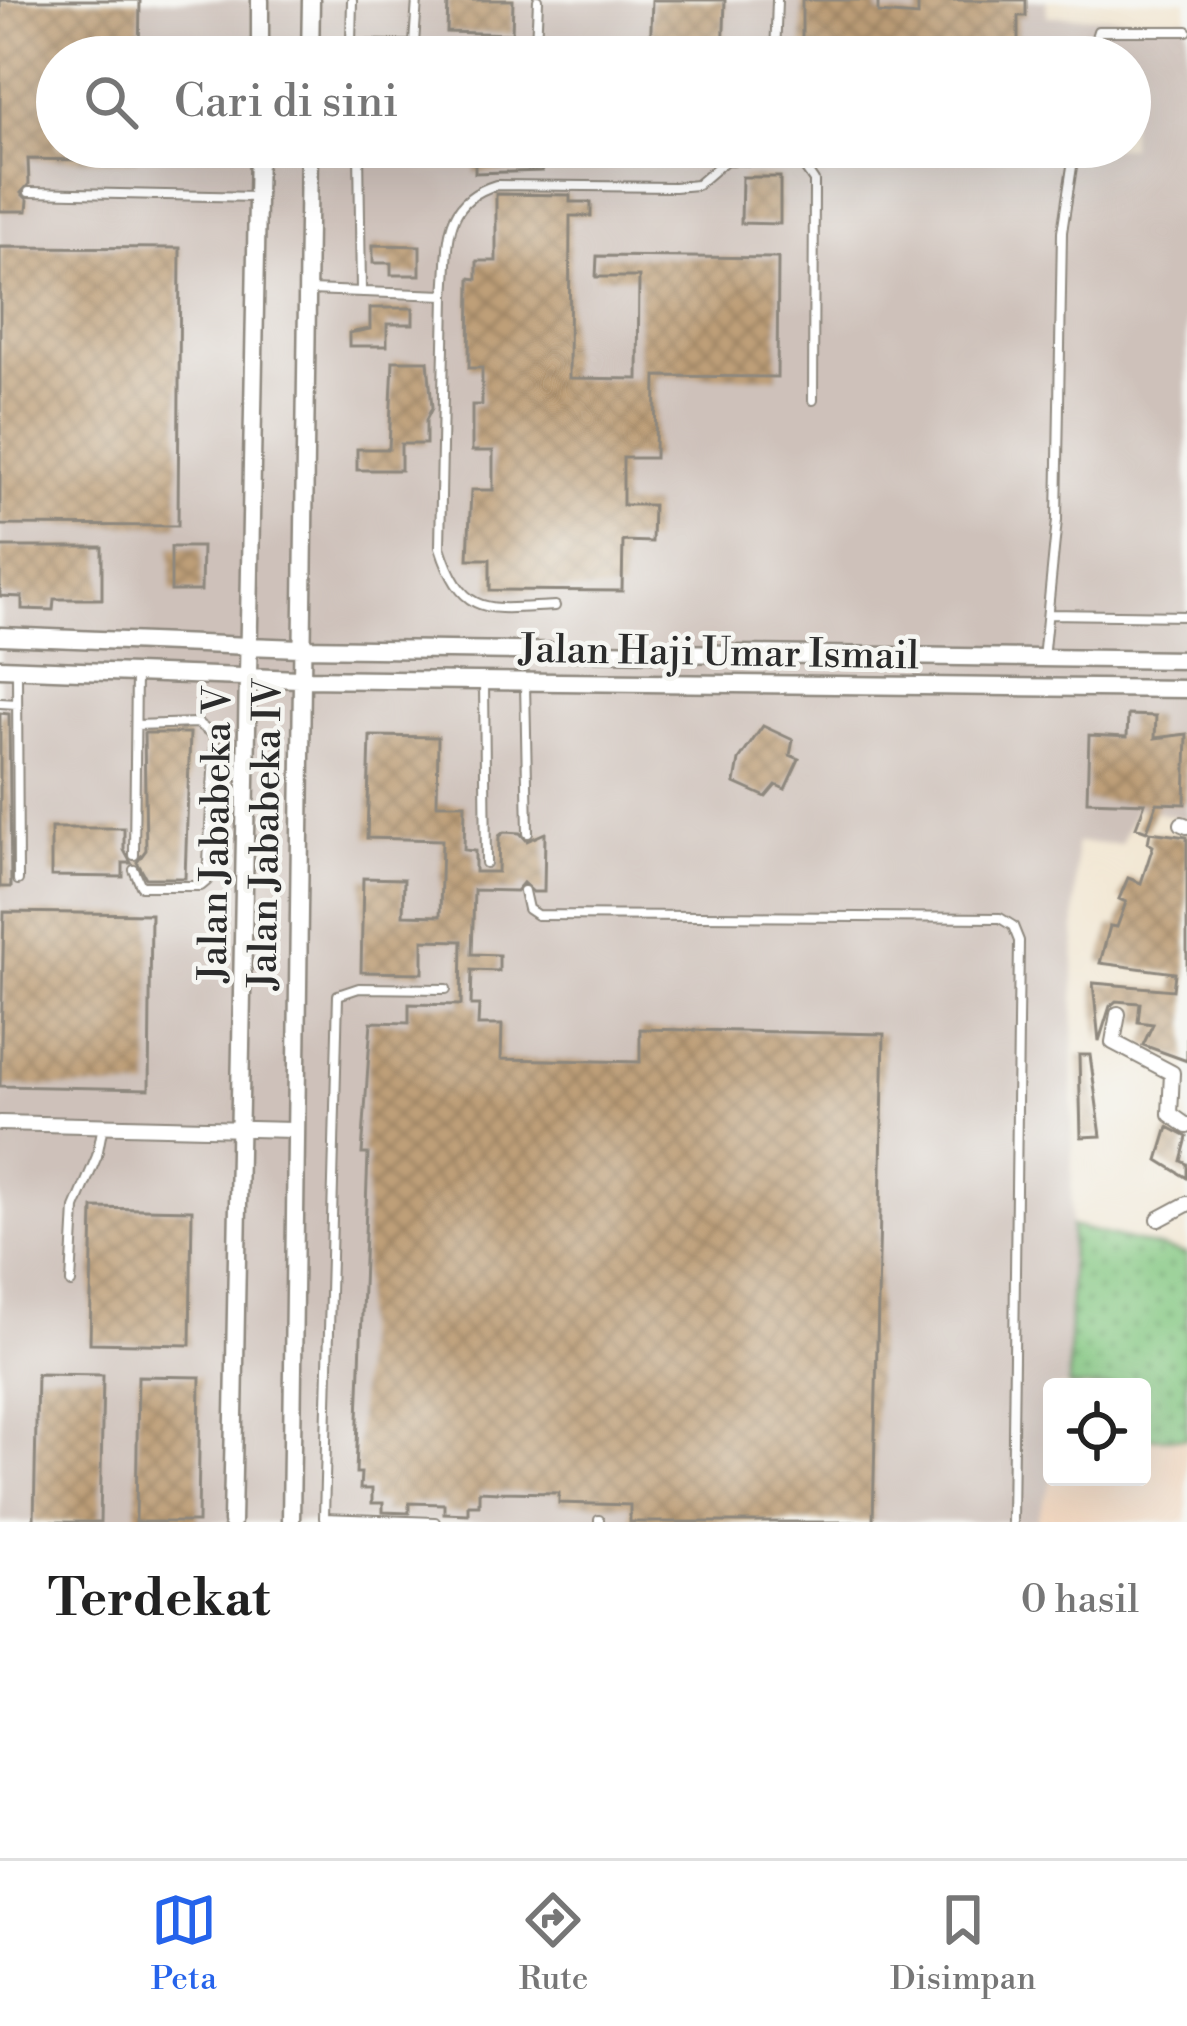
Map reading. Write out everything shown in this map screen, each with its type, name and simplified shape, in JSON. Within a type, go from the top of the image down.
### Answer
[{"type":"street","points":[[260,0],[260,36]]},
{"type":"street","points":[[310,36],[311,0]]},
{"type":"street","name":"Jalan Jababeka V","points":[[232,1522],[258,168]]},
{"type":"street","name":"Jalan Jababeka IV","points":[[291,1522],[308,168]]},
{"type":"street","name":"Jalan Haji Umar Ismail","points":[[0,636],[300,648],[1187,660]]},
{"type":"street","name":"Jalan Haji Umar Ismail","points":[[9,668],[299,679],[1187,689]]},
{"type":"street","points":[[1118,1013],[1113,1042],[1172,1072],[1170,1117],[1187,1126]]},
{"type":"street","points":[[0,1123],[293,1130]]},
{"type":"street","points":[[1160,1219],[1187,1204]]},
{"type":"lane","points":[[352,0],[352,36]]},
{"type":"lane","points":[[415,36],[417,0]]},
{"type":"lane","points":[[536,36],[538,0]]},
{"type":"lane","points":[[776,36],[777,0]]},
{"type":"lane","points":[[1096,36],[1098,31],[1187,31]]},
{"type":"lane","points":[[359,168],[361,290]]},
{"type":"lane","points":[[555,606],[489,609],[468,602],[450,578],[440,547],[445,295],[454,213],[473,192],[496,185],[674,187],[697,185],[717,168]]},
{"type":"lane","points":[[811,168],[813,400]]},
{"type":"lane","points":[[1043,658],[1057,520],[1062,232],[1072,168]]},
{"type":"lane","points":[[29,192],[258,197]]},
{"type":"lane","points":[[306,290],[445,295]]},
{"type":"lane","points":[[1048,614],[1187,616]]},
{"type":"lane","points":[[9,668],[17,704],[18,880]]},
{"type":"lane","points":[[134,855],[136,672]]},
{"type":"lane","points":[[484,681],[486,863]]},
{"type":"lane","points":[[525,682],[528,833]]},
{"type":"lane","points":[[0,703],[17,704]]},
{"type":"lane","points":[[134,870],[141,886],[201,886],[206,881],[215,736],[197,723],[136,724]]},
{"type":"lane","points":[[524,891],[528,909],[537,915],[1000,918],[1013,926],[1018,941],[1012,1522]]},
{"type":"lane","points":[[435,1522],[324,1520],[338,995],[359,988],[446,989]]},
{"type":"lane","points":[[71,1283],[75,1208],[97,1156],[103,1126]]},
{"type":"shaded area","points":[[0,0],[1046,0],[1047,16],[1187,18],[1187,820],[1136,807],[1121,844],[1076,843],[1069,1378],[1043,1378],[1043,1486],[1050,1486],[1036,1522],[0,1522]]},
{"type":"shaded area","points":[[1151,1438],[1187,1438],[1187,1522],[1036,1522],[1050,1486],[1151,1486]]},
{"type":"green space","points":[[1071,1226],[1187,1254],[1187,1438],[1151,1438],[1151,1378],[1069,1378]]},
{"type":"building","points":[[0,0],[140,0],[139,36],[36,36],[36,159],[28,159],[29,184],[21,193],[28,200],[27,211],[0,211]]},
{"type":"building","points":[[448,0],[513,0],[512,34],[447,32]]},
{"type":"building","points":[[652,0],[725,0],[724,36],[651,36]]},
{"type":"building","points":[[802,0],[878,0],[878,13],[918,16],[918,0],[1026,0],[1026,16],[1018,16],[1018,36],[802,36]]},
{"type":"building","points":[[475,168],[542,168],[542,171],[475,173]]},
{"type":"building","points":[[742,177],[780,177],[780,224],[741,223]]},
{"type":"building","points":[[496,194],[570,195],[570,202],[591,202],[591,216],[570,216],[569,378],[638,379],[639,277],[596,277],[597,256],[778,258],[777,377],[656,376],[655,458],[623,458],[623,505],[653,505],[652,542],[623,541],[622,591],[490,590],[490,559],[468,559],[471,490],[493,490],[493,451],[472,451],[472,405],[482,405],[482,368],[469,368],[470,278],[477,279],[477,261],[496,261]]},
{"type":"building","points":[[373,245],[420,246],[420,275],[391,275],[391,263],[373,263]]},
{"type":"building","points":[[0,247],[180,248],[178,526],[0,525]]},
{"type":"building","points":[[370,308],[413,308],[413,324],[387,324],[387,346],[349,346],[349,333],[370,329]]},
{"type":"building","points":[[393,361],[428,361],[432,408],[426,420],[426,444],[401,444],[401,470],[357,470],[357,449],[389,449]]},
{"type":"building","points":[[0,547],[102,547],[102,599],[54,599],[53,610],[22,609],[22,597],[0,596]]},
{"type":"building","points":[[171,547],[202,547],[201,591],[171,591]]},
{"type":"building","points":[[0,713],[9,714],[11,887],[0,887]]},
{"type":"building","points":[[1128,715],[1156,716],[1155,738],[1187,734],[1185,804],[1157,803],[1147,831],[1136,827],[1145,803],[1087,801],[1089,735],[1127,737]]},
{"type":"building","points":[[763,726],[793,740],[790,755],[799,759],[785,789],[776,785],[766,797],[735,783],[739,760]]},
{"type":"building","points":[[144,733],[190,733],[185,878],[146,878],[137,862],[146,850]]},
{"type":"building","points":[[370,736],[438,737],[437,804],[465,804],[464,850],[475,851],[475,872],[498,872],[499,836],[504,832],[520,833],[527,841],[545,833],[544,892],[533,892],[523,883],[516,891],[474,890],[472,954],[499,955],[499,971],[472,970],[471,1005],[479,1005],[478,1025],[502,1025],[501,1059],[640,1062],[640,1029],[884,1034],[873,1522],[630,1522],[630,1505],[559,1503],[559,1493],[479,1491],[479,1505],[468,1505],[468,1514],[444,1513],[444,1504],[409,1503],[409,1513],[383,1512],[383,1503],[372,1503],[372,1489],[360,1489],[361,1473],[356,1473],[368,1154],[362,1154],[371,1022],[409,1023],[409,1004],[461,1005],[462,941],[423,940],[423,973],[361,972],[363,878],[404,879],[403,915],[440,916],[442,840],[367,838]]},
{"type":"building","points":[[51,828],[124,828],[124,850],[131,863],[123,863],[123,877],[51,876]]},
{"type":"building","points":[[1150,832],[1187,837],[1187,1061],[1143,1045],[1153,1024],[1138,1022],[1140,1003],[1116,1001],[1110,1006],[1099,1041],[1093,983],[1173,990],[1175,973],[1100,963],[1110,926],[1117,927],[1126,902],[1119,899],[1128,878],[1141,883],[1153,846],[1148,843]]},
{"type":"building","points":[[4,912],[151,914],[149,1089],[0,1086]]},
{"type":"building","points":[[1079,1055],[1090,1055],[1101,1136],[1081,1137]]},
{"type":"building","points":[[1168,1127],[1187,1137],[1181,1161],[1187,1164],[1187,1178],[1158,1160]]},
{"type":"building","points":[[93,1208],[192,1210],[190,1345],[90,1343]]},
{"type":"building","points":[[37,1374],[103,1375],[100,1522],[34,1522]]},
{"type":"building","points":[[138,1376],[200,1377],[198,1522],[136,1522]]}]
